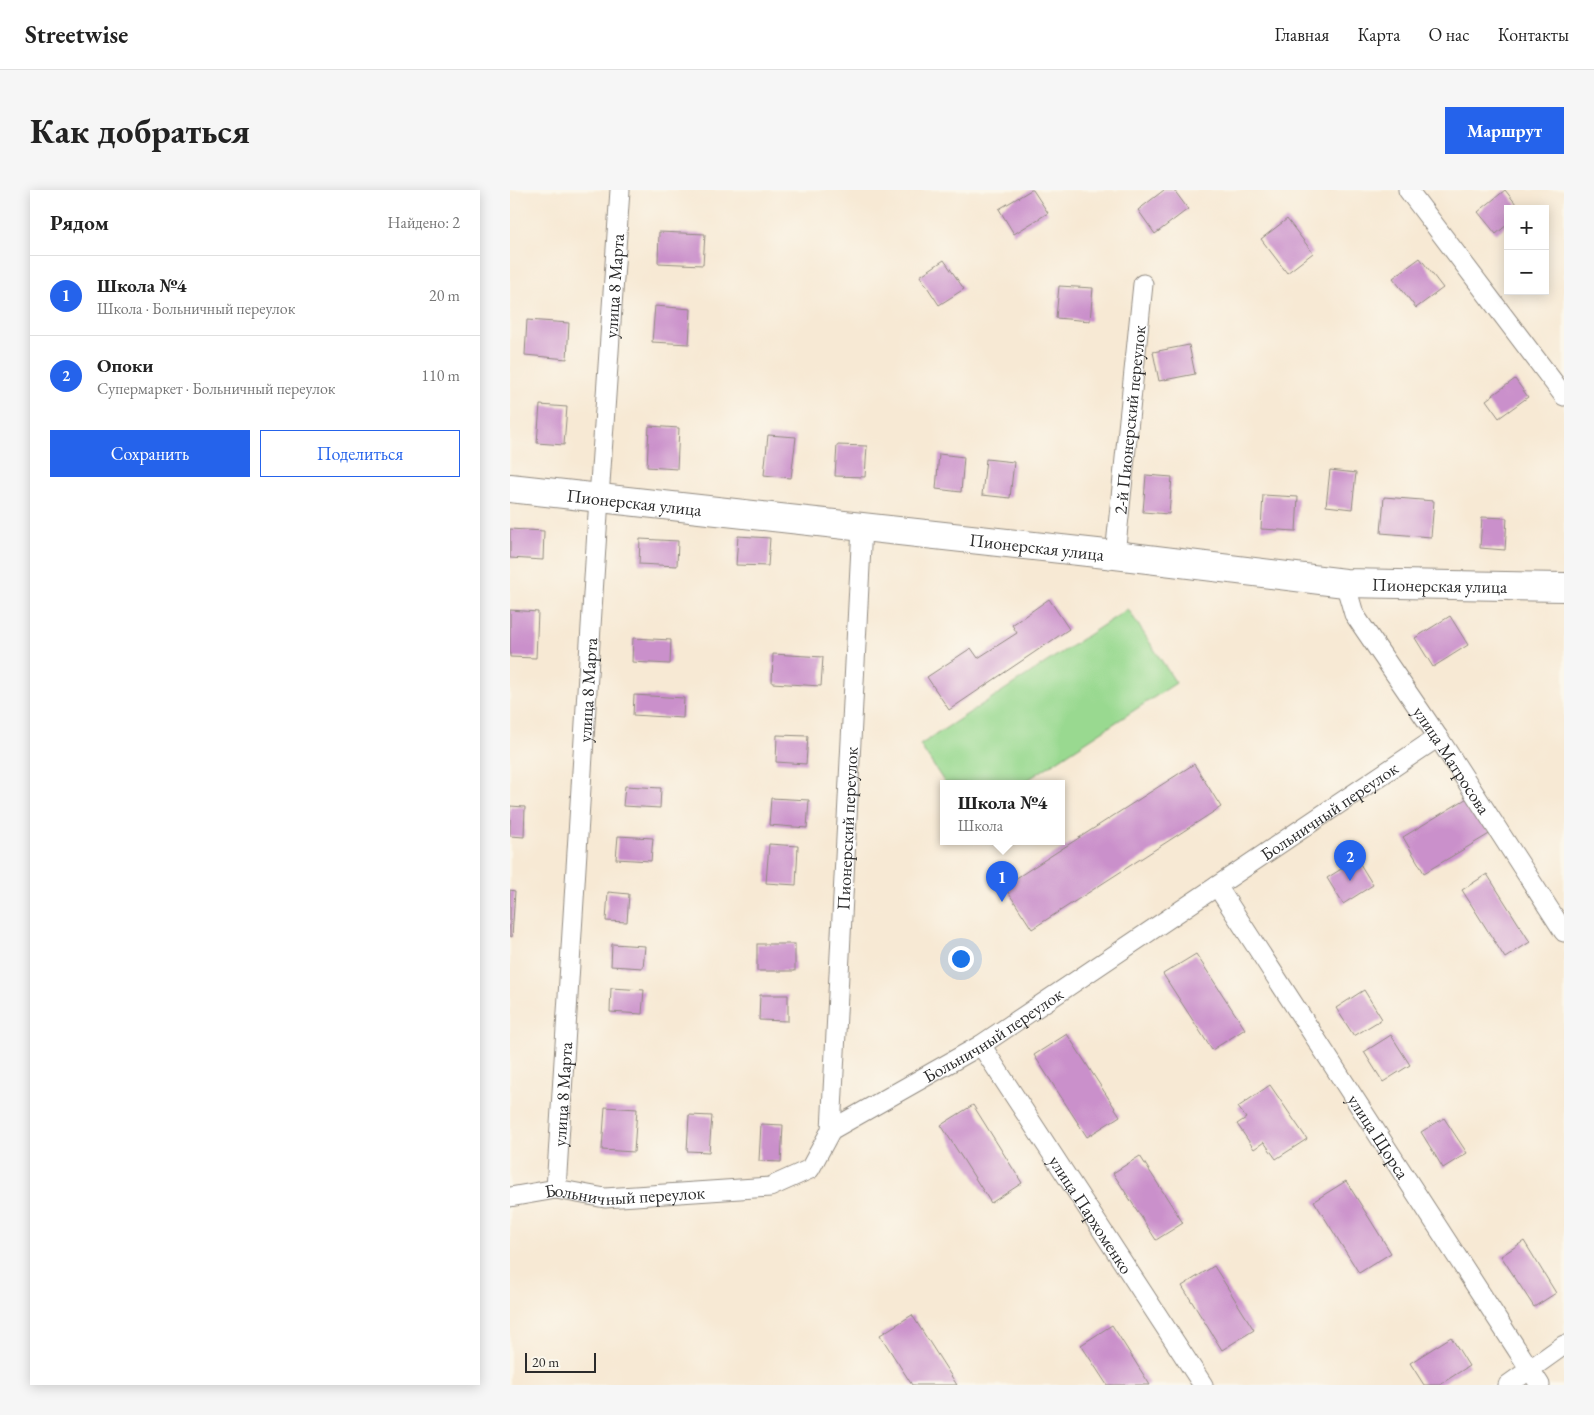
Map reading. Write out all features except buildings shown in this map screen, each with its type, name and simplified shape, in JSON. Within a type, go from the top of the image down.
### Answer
[{"type":"street","name":"улица 8 Марта","points":[[556,1189],[620,190]]},
{"type":"street","points":[[1408,190],[1564,396]]},
{"type":"street","name":"2-й Пионерский переулок","points":[[1115,555],[1142,284]]},
{"type":"street","name":"Пионерская улица","points":[[510,488],[862,526],[1345,583],[1564,587]]},
{"type":"street","name":"Пионерский переулок","points":[[831,1130],[862,526]]},
{"type":"street","name":"улица Матросова","points":[[1345,583],[1354,614],[1438,737],[1564,932]]},
{"type":"street","name":"Больничный переулок","points":[[510,1197],[556,1189],[605,1198],[770,1188],[810,1169],[831,1130],[981,1045],[1438,737]]},
{"type":"street","name":"улица Щорса","points":[[1217,886],[1540,1385]]},
{"type":"street","name":"улица Пархоменко","points":[[981,1045],[1203,1385]]},
{"type":"street","points":[[1508,1385],[1564,1345]]},
{"type":"green space","points":[[1128,609],[1176,683],[1028,780],[943,780],[920,745]]},
{"type":"place","name":"Опоки","points":[[1350,881]]},
{"type":"place","name":"Школа №4","points":[[1002,902]]}]
